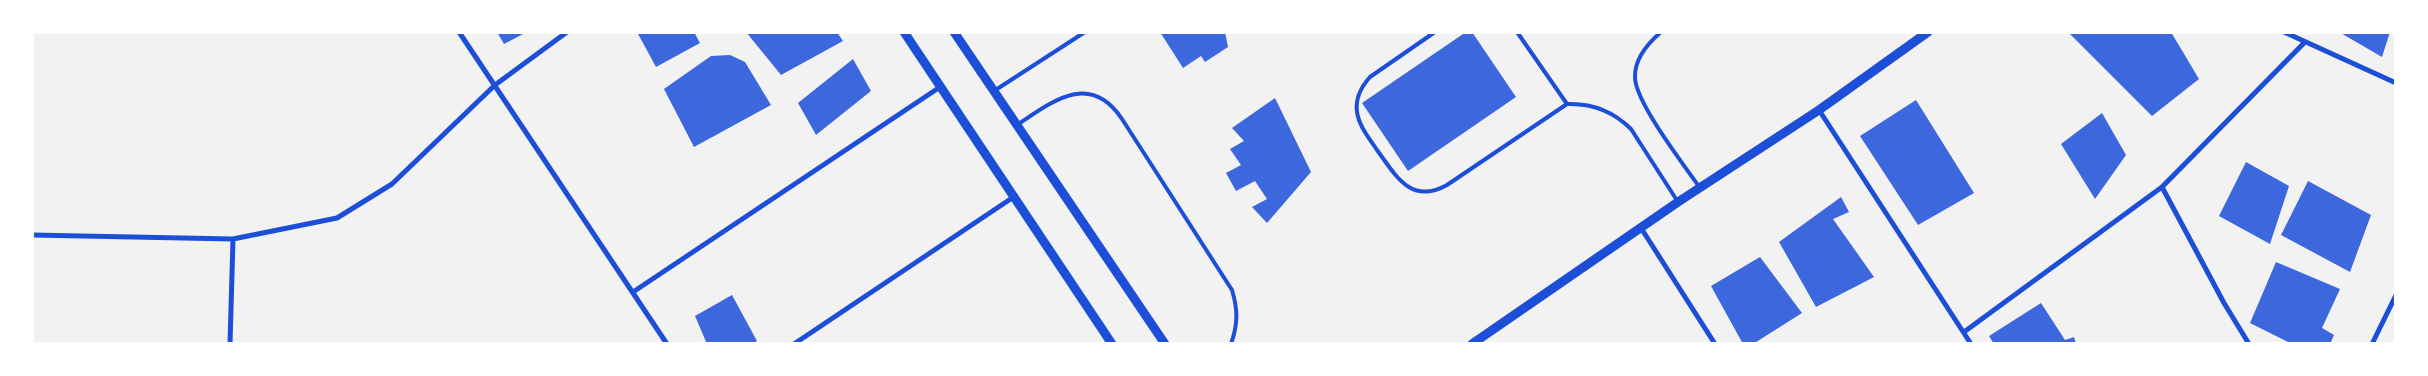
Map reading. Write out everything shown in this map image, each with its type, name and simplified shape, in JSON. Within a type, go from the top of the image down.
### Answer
[{"type":"street","points":[[459,32],[668,344]]},
{"type":"street","points":[[32,235],[233,239],[337,218],[392,184],[495,85],[567,32]]},
{"type":"street","points":[[904,32],[1112,344]]},
{"type":"street","points":[[954,32],[1165,344]]},
{"type":"street","points":[[1472,344],[1678,202],[1819,110],[1928,32]]},
{"type":"street","points":[[2284,32],[2396,83]]},
{"type":"street","points":[[1964,332],[2162,187],[2305,42]]},
{"type":"street","points":[[633,292],[940,87]]},
{"type":"street","points":[[1819,110],[1971,344]]},
{"type":"street","points":[[2162,187],[2224,304],[2249,344]]},
{"type":"street","points":[[794,344],[1015,196]]},
{"type":"street","points":[[1641,228],[1715,344]]},
{"type":"street","points":[[230,344],[233,239]]},
{"type":"street","points":[[2372,344],[2396,295]]},
{"type":"lane","points":[[994,91],[1085,32]]},
{"type":"lane","points":[[1435,32],[1370,77],[1363,85],[1356,103],[1360,122],[1365,132],[1404,185],[1418,191],[1440,188],[1567,104],[1579,104],[1602,109],[1623,120],[1631,129],[1678,202]]},
{"type":"lane","points":[[1517,32],[1567,104]]},
{"type":"lane","points":[[1661,32],[1641,54],[1636,66],[1635,79],[1649,112],[1700,188]]},
{"type":"lane","points":[[1017,125],[1052,102],[1071,94],[1091,94],[1110,103],[1128,127],[1232,290],[1237,308],[1237,326],[1231,344]]},
{"type":"building","points":[[497,32],[527,32],[504,44]]},
{"type":"building","points":[[637,32],[694,32],[700,43],[656,67]]},
{"type":"building","points":[[746,32],[837,32],[843,41],[781,75]]},
{"type":"building","points":[[1160,32],[1225,32],[1228,47],[1205,62],[1201,56],[1183,68]]},
{"type":"building","points":[[1466,32],[1472,32],[1516,97],[1408,171],[1362,103]]},
{"type":"building","points":[[2068,32],[2171,32],[2199,79],[2152,116]]},
{"type":"building","points":[[2339,32],[2390,32],[2382,57]]},
{"type":"building","points":[[730,55],[745,62],[771,105],[694,147],[664,89],[711,56]]},
{"type":"building","points":[[853,59],[871,91],[816,135],[798,103]]},
{"type":"building","points":[[1275,98],[1311,172],[1267,223],[1252,207],[1267,199],[1255,181],[1236,191],[1226,173],[1241,165],[1230,149],[1244,141],[1232,128]]},
{"type":"building","points":[[1916,100],[1974,193],[1918,225],[1860,136]]},
{"type":"building","points":[[2102,113],[2126,155],[2095,199],[2061,144]]},
{"type":"building","points":[[2246,162],[2289,186],[2270,244],[2219,216]]},
{"type":"building","points":[[2308,181],[2371,215],[2350,272],[2281,235]]},
{"type":"building","points":[[1841,197],[1849,212],[1833,219],[1874,277],[1816,307],[1779,242]]},
{"type":"building","points":[[1760,257],[1802,313],[1753,344],[1743,344],[1711,286]]},
{"type":"building","points":[[2276,262],[2340,289],[2322,328],[2334,335],[2330,344],[2292,344],[2250,323]]},
{"type":"building","points":[[732,295],[757,341],[752,344],[707,344],[695,316]]},
{"type":"building","points":[[2041,303],[2065,340],[2074,337],[2076,344],[1994,344],[1989,336]]}]
